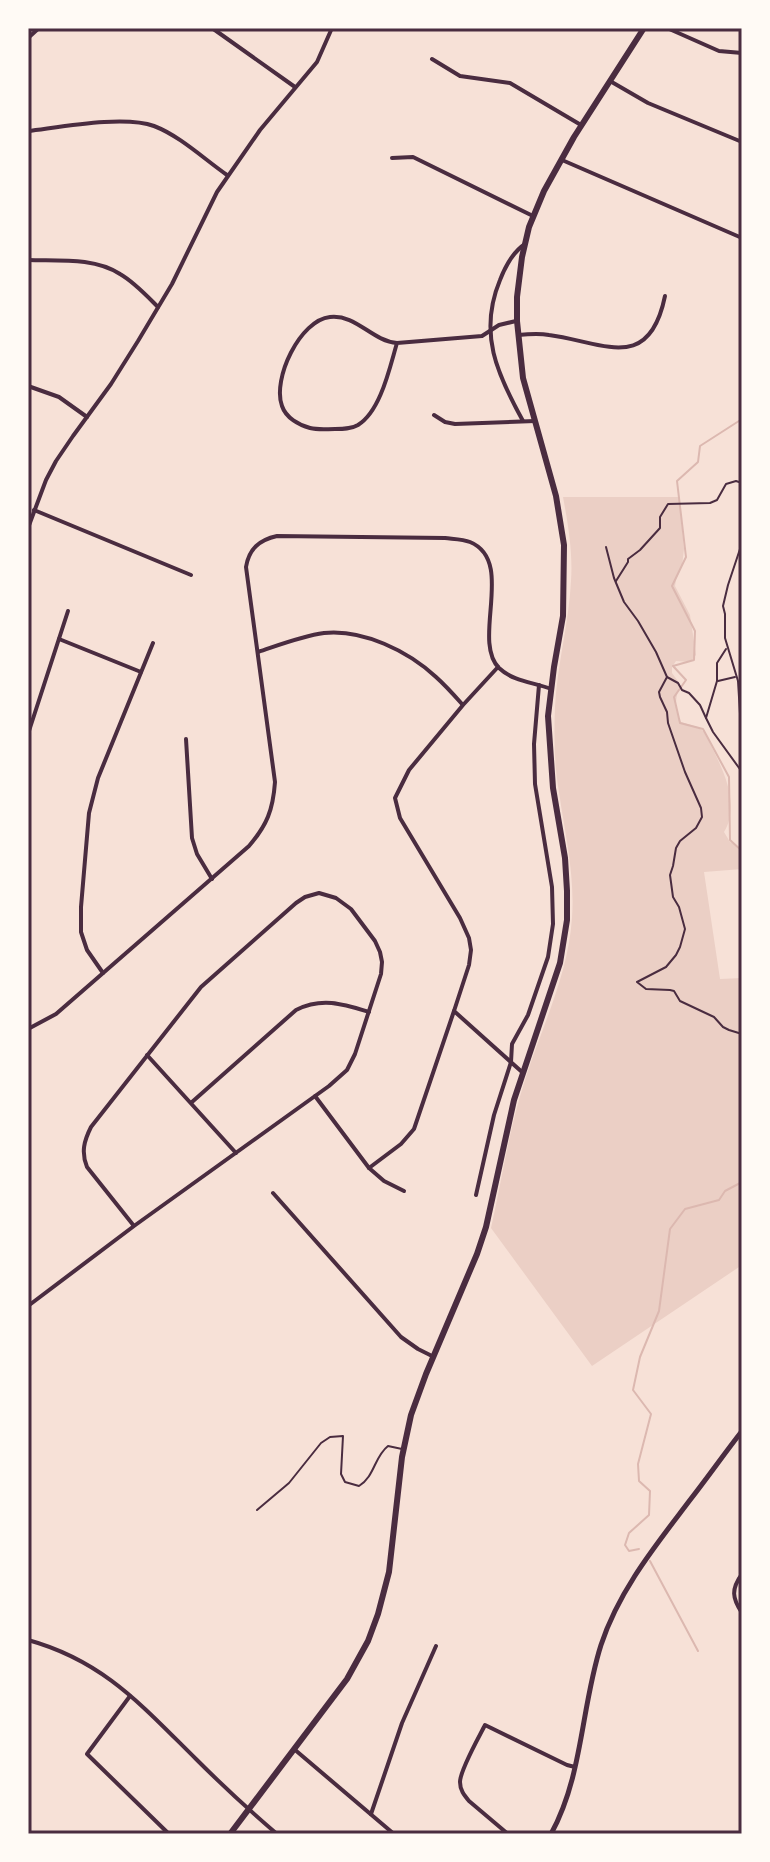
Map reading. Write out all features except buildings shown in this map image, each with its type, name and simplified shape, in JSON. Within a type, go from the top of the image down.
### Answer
[{"type":"main road","points":[[230,1834],[347,1679],[368,1641],[389,1572],[403,1450],[411,1415],[486,1227],[506,1128],[560,963],[567,920],[567,891],[565,858],[553,788],[548,716],[564,602],[564,545],[556,496],[523,378],[517,321],[520,272],[533,216],[560,159],[644,28]]},
{"type":"main road","points":[[551,1834],[561,1814],[575,1767],[593,1673],[618,1605],[648,1556],[742,1431]]},
{"type":"street","points":[[28,38],[39,28]]},
{"type":"street","points":[[212,28],[296,87]]},
{"type":"street","points":[[28,528],[56,461],[118,374],[172,284],[227,175],[319,58],[332,28]]},
{"type":"street","points":[[667,28],[719,51],[742,53]]},
{"type":"street","points":[[432,59],[460,76],[510,83],[581,125]]},
{"type":"street","points":[[610,81],[648,103],[742,142]]},
{"type":"street","points":[[28,131],[122,121],[146,124],[167,133],[227,175]]},
{"type":"street","points":[[392,158],[405,156],[418,159],[533,216]]},
{"type":"street","points":[[560,159],[742,238]]},
{"type":"street","points":[[523,421],[495,362],[491,331],[493,303],[501,277],[514,254],[525,244]]},
{"type":"street","points":[[28,260],[104,266],[124,276],[158,307]]},
{"type":"street","points":[[518,335],[548,335],[604,347],[625,347],[638,342],[653,329],[665,296]]},
{"type":"street","points":[[397,343],[376,403],[359,424],[347,429],[314,429],[297,422],[284,411],[280,393],[285,369],[299,339],[315,322],[326,317],[342,317],[382,340],[397,343],[482,336],[499,325],[517,321]]},
{"type":"street","points":[[28,386],[59,397],[87,417]]},
{"type":"street","points":[[434,415],[455,424],[535,421]]},
{"type":"street","points":[[34,510],[191,575]]},
{"type":"street","points":[[28,1029],[56,1014],[212,879],[249,846],[266,823],[272,810],[275,782],[246,567],[247,556],[252,549],[266,539],[277,536],[467,540],[487,558],[492,578],[492,659],[512,678],[551,689]]},
{"type":"street","points":[[28,734],[68,611]]},
{"type":"street","points":[[258,652],[334,632],[360,636],[422,665],[463,705]]},
{"type":"street","points":[[59,639],[141,672]]},
{"type":"street","points":[[103,973],[87,950],[81,932],[89,813],[98,778],[153,643]]},
{"type":"street","points":[[369,1168],[401,1144],[414,1129],[469,965],[471,950],[460,918],[399,816],[395,798],[409,770],[498,667]]},
{"type":"street","points":[[476,1195],[494,1115],[511,1062],[512,1044],[528,1015],[548,957],[553,924],[552,887],[535,784],[534,744],[539,685]]},
{"type":"street","points":[[186,739],[192,838],[197,854],[212,879]]},
{"type":"street","points":[[28,1306],[347,1070],[369,1012],[382,962],[378,947],[344,903],[319,893],[296,903],[201,987],[91,1127],[84,1147],[88,1169],[134,1226]]},
{"type":"street","points":[[192,1102],[296,1010],[318,1002],[329,1002],[369,1012]]},
{"type":"street","points":[[454,1011],[522,1072]]},
{"type":"street","points":[[147,1055],[236,1153]]},
{"type":"street","points":[[315,1096],[369,1168],[384,1181],[404,1191]]},
{"type":"street","points":[[273,1193],[401,1337],[433,1357]]},
{"type":"street","points":[[742,1574],[733,1592],[742,1613]]},
{"type":"street","points":[[28,1640],[78,1658],[102,1673],[277,1834]]},
{"type":"street","points":[[371,1814],[402,1723],[436,1646]]},
{"type":"street","points":[[130,1696],[87,1754],[169,1834]]},
{"type":"street","points":[[508,1834],[469,1801],[460,1785],[461,1775],[485,1725],[575,1767]]},
{"type":"street","points":[[294,1749],[394,1834]]},
{"type":"lane","points":[[257,1510],[289,1483],[321,1443],[330,1437],[343,1436],[341,1474],[345,1482],[359,1486],[370,1476],[384,1449],[388,1446],[403,1450]]},
{"type":"path","points":[[616,582],[628,559],[660,528],[660,517],[668,504],[710,503],[717,500],[726,484],[742,483]]},
{"type":"path","points":[[742,543],[723,606],[727,647],[736,676],[742,746]]},
{"type":"path","points":[[606,547],[624,602],[656,652],[667,677],[678,683],[700,705],[713,732],[742,772]]},
{"type":"path","points":[[706,718],[717,681],[717,663],[727,647]]},
{"type":"path","points":[[717,681],[736,676]]},
{"type":"path","points":[[667,677],[659,692],[660,697],[702,817],[696,828],[676,848],[670,875],[671,890],[685,929],[680,947],[666,967],[637,982],[645,988],[674,991],[680,1001],[714,1017],[723,1027],[742,1034]]},
{"type":"shaded area","points":[[563,497],[679,497],[684,549],[675,586],[690,615],[696,655],[690,662],[676,661],[672,667],[672,673],[680,684],[676,708],[681,722],[704,732],[716,755],[730,794],[729,820],[724,832],[742,853],[742,869],[704,872],[720,979],[742,978],[742,1265],[592,1366],[491,1228],[514,1117],[560,981],[570,939],[573,902],[571,870],[555,760],[556,691],[571,570],[570,538]]},
{"type":"waterway","points":[[742,419],[700,446],[698,462],[677,481],[686,557],[672,586],[695,631],[694,660],[673,666],[686,680],[674,697],[680,723],[703,729],[729,777],[730,840],[742,851]]},
{"type":"waterway","points":[[639,1549],[629,1551],[625,1545],[629,1533],[649,1515],[650,1491],[639,1481],[638,1464],[651,1414],[633,1390],[640,1357],[659,1311],[670,1229],[685,1209],[719,1200],[725,1191],[742,1182]]},
{"type":"waterway","points":[[650,1561],[698,1651]]}]
